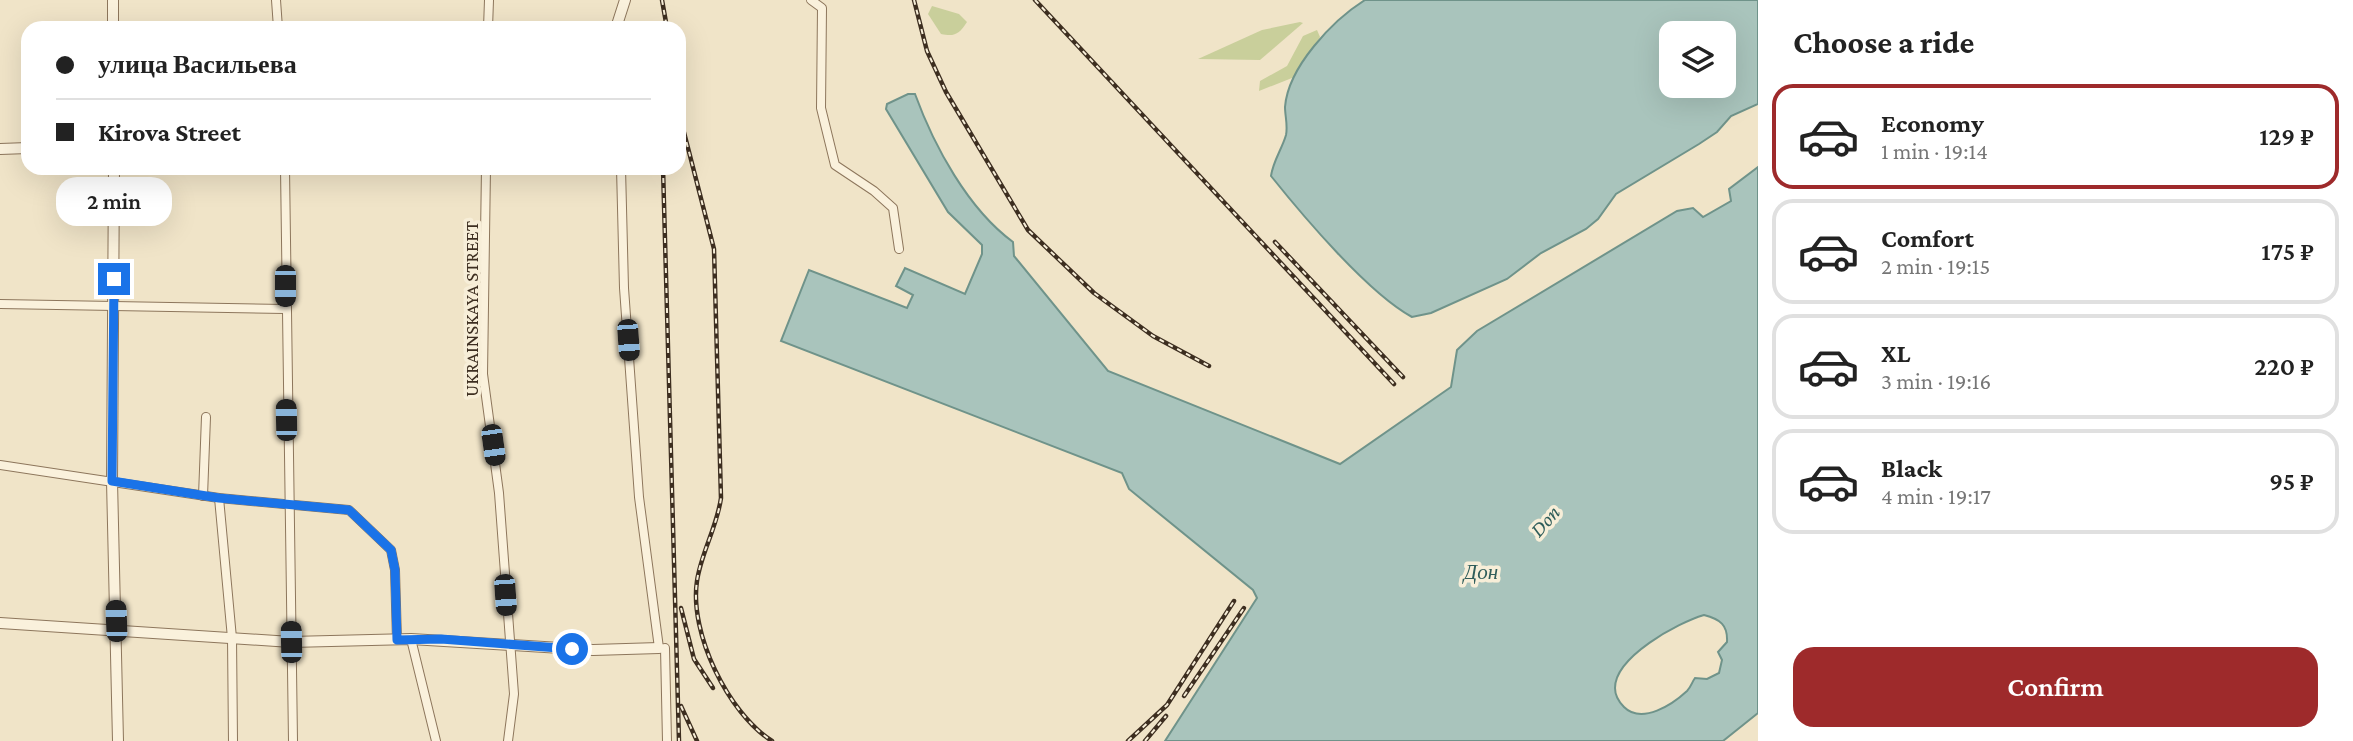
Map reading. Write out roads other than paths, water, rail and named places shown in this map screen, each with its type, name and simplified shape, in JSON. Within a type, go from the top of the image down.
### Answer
[{"type":"street","points":[[113,0],[113,21]]},
{"type":"street","points":[[276,0],[278,21]]},
{"type":"street","points":[[488,21],[489,0]]},
{"type":"street","points":[[618,21],[625,0]]},
{"type":"street","points":[[811,0],[822,8],[821,108],[835,165],[874,191],[892,208],[900,249]]},
{"type":"street","points":[[0,149],[21,148]]},
{"type":"street","points":[[114,175],[112,481],[118,741]]},
{"type":"street","points":[[285,175],[293,741]]},
{"type":"street","name":"UKRAINSKAYA STREET","points":[[486,175],[483,374],[499,493],[514,694],[508,741]]},
{"type":"street","points":[[621,175],[624,288],[639,497],[662,648],[667,741]]},
{"type":"street","points":[[0,304],[285,309]]},
{"type":"street","points":[[204,496],[206,416]]},
{"type":"street","points":[[0,465],[219,498],[349,510],[391,550],[395,570],[397,640]]},
{"type":"street","points":[[219,498],[232,638],[233,741]]},
{"type":"street","points":[[0,623],[291,642],[411,639],[593,650],[662,648]]},
{"type":"street","points":[[411,639],[436,741]]},
{"type":"water","points":[[1365,0],[1758,0],[1758,104],[1731,116],[1717,132],[1616,194],[1598,219],[1586,229],[1541,253],[1507,279],[1431,313],[1412,317],[1356,272],[1271,176],[1286,135],[1285,107],[1294,76],[1314,46],[1339,20]]},
{"type":"water","name":"Дон","points":[[908,94],[915,94],[942,155],[967,194],[981,212],[1013,242],[1014,256],[1108,371],[1340,464],[1451,387],[1457,350],[1477,331],[1677,211],[1693,208],[1703,217],[1731,201],[1729,189],[1758,167],[1758,713],[1723,741],[1165,741],[1257,598],[1253,590],[1129,489],[1122,473],[781,341],[809,270],[907,308],[913,295],[896,286],[905,268],[965,294],[982,254],[982,245],[948,212],[886,109],[887,104]],"holes":[[[1704,615],[1722,624],[1727,636],[1727,642],[1718,652],[1722,660],[1719,673],[1707,679],[1695,678],[1681,696],[1657,711],[1639,714],[1624,707],[1615,688],[1618,676],[1636,653],[1679,625]]]},
{"type":"railway","points":[[662,0],[666,21]]},
{"type":"railway","points":[[914,0],[927,51],[946,92],[1028,230],[1094,293],[1153,336],[1209,366]]},
{"type":"railway","points":[[1035,0],[1394,384]]},
{"type":"railway","points":[[686,140],[714,249],[721,498],[697,581],[699,624],[715,670],[727,692],[741,712],[772,741]]},
{"type":"railway","points":[[663,175],[679,741]]},
{"type":"railway","points":[[1275,242],[1403,377]]},
{"type":"railway","points":[[1128,741],[1167,705],[1234,601]]},
{"type":"railway","points":[[681,608],[694,659],[713,688]]},
{"type":"railway","points":[[1184,696],[1244,608]]},
{"type":"railway","points":[[681,706],[697,741]]},
{"type":"railway","points":[[1145,741],[1166,716]]},
{"type":"water label","name":"Don","points":[[1545,521]]}]
